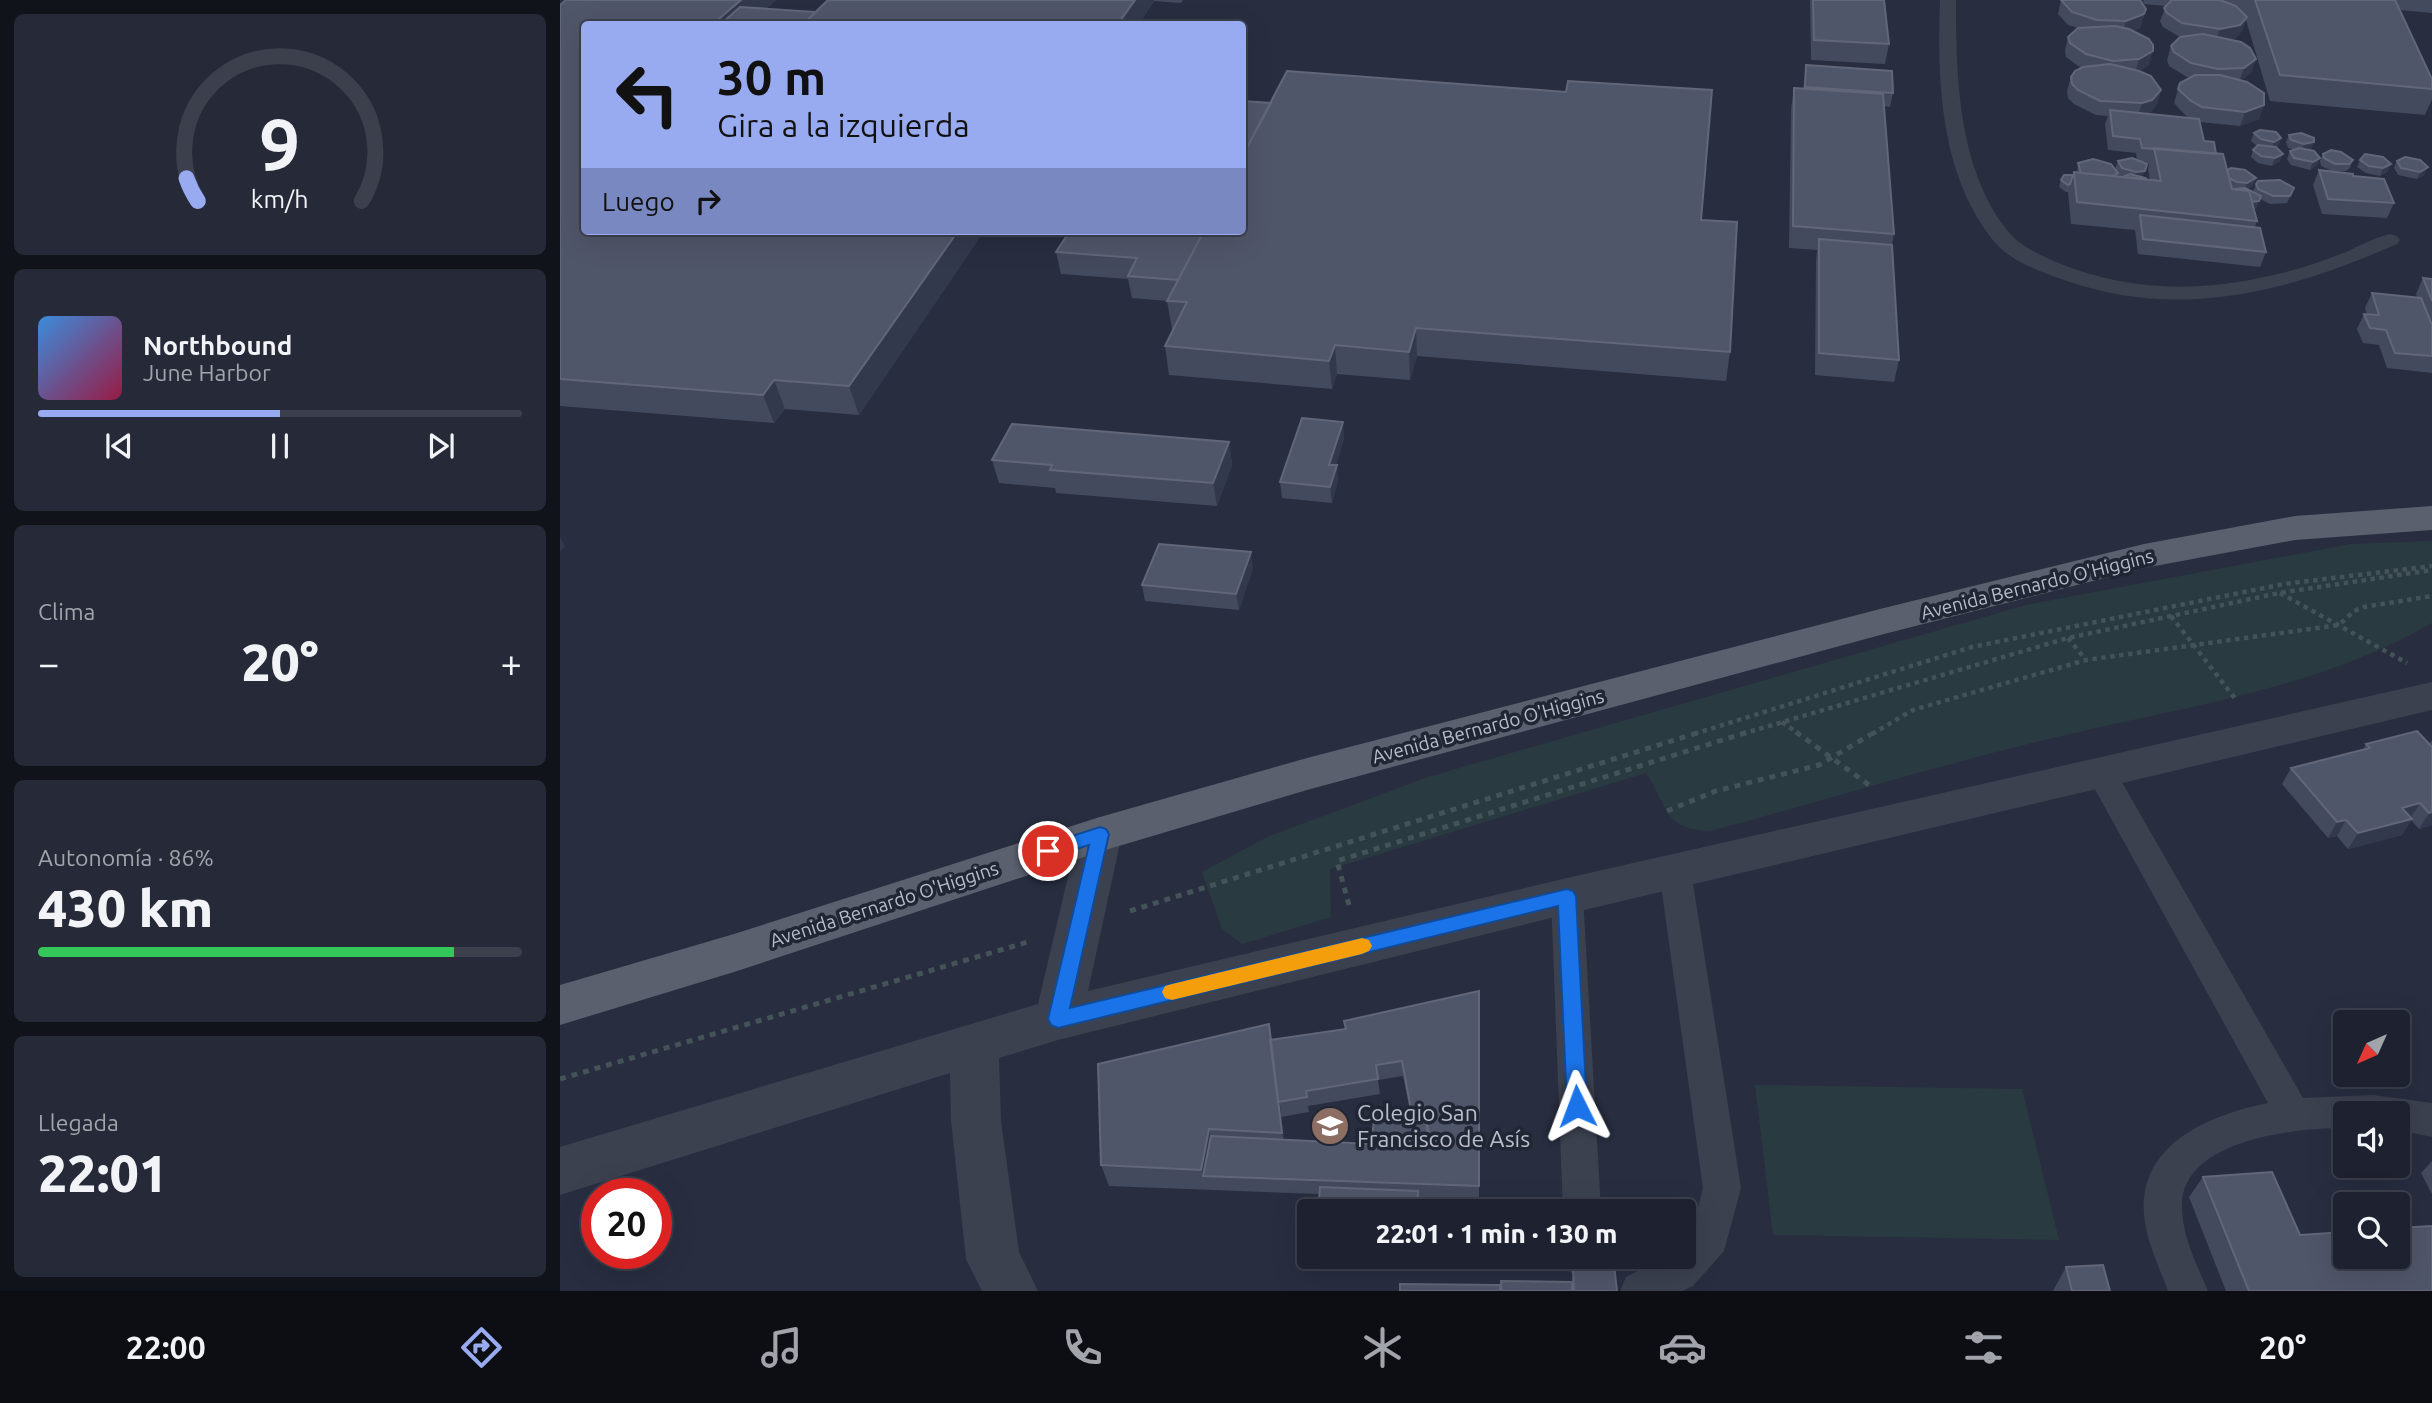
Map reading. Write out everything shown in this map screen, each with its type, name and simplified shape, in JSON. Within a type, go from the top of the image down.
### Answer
[{"type":"main road","name":"Avenida Bernardo O'Higgins","points":[[560,1004],[734,953],[1100,834],[1321,770],[1884,621],[2144,556],[2295,528],[2432,518]]},
{"type":"street","points":[[560,1171],[1058,1019],[1567,896],[2263,735],[2420,680]]},
{"type":"street","points":[[1058,1019],[1100,834]]},
{"type":"street","points":[[974,1045],[976,1121],[993,1259],[1011,1291]]},
{"type":"lane","points":[[1948,0],[1946,48],[1964,160],[1979,202],[2000,236],[2025,257],[2068,275],[2114,288],[2168,295],[2227,292],[2296,277],[2344,261],[2390,240]]},
{"type":"lane","points":[[2101,773],[2294,1116]]},
{"type":"lane","points":[[1640,1291],[1679,1272],[1710,1238],[1722,1188],[1675,871]]},
{"type":"lane","points":[[1567,896],[1581,1199]]},
{"type":"lane","points":[[2188,1291],[2166,1231],[2165,1191],[2179,1160],[2219,1134],[2258,1122],[2294,1116],[2360,1111],[2411,1114],[2432,1120]]},
{"type":"path","points":[[1360,946],[1337,861],[1641,764],[2068,638],[2279,593],[2432,568]]},
{"type":"path","points":[[560,1079],[1079,928],[1972,647],[2284,584],[2432,568]]},
{"type":"path","points":[[2279,593],[2339,625],[2420,680]]},
{"type":"path","points":[[1667,811],[1716,791],[1804,771],[1832,758],[1913,710],[2086,660],[2339,625],[2354,611],[2364,607],[2432,596]]},
{"type":"path","points":[[2171,616],[2263,735]]},
{"type":"path","points":[[2068,638],[2086,660]]},
{"type":"path","points":[[1782,722],[1912,817]]},
{"type":"shaded area","points":[[2432,541],[2432,623],[2347,663],[2258,691],[1983,755],[1711,831],[1684,826],[1675,821],[1646,773],[1330,869],[1331,917],[1242,944],[1222,929],[1202,872],[1269,836],[1428,777],[2026,605],[2351,544]]},
{"type":"shaded area","points":[[1755,1085],[2022,1089],[2059,1240],[1773,1235]]},
{"type":"building","points":[[566,0],[741,0],[716,21],[581,21],[581,235],[955,235],[849,386],[774,380],[763,395],[560,379],[560,5]]},
{"type":"building","points":[[828,0],[1135,0],[1120,21],[806,21]]},
{"type":"building","points":[[1813,0],[1884,0],[1889,44],[1814,40]]},
{"type":"building","points":[[2061,0],[2140,0],[2146,9],[2144,14],[2126,21],[2097,20],[2072,12]]},
{"type":"building","points":[[2172,0],[2220,0],[2236,6],[2247,17],[2240,25],[2220,29],[2182,23],[2164,8]]},
{"type":"building","points":[[2255,0],[2395,0],[2432,79],[2432,89],[2280,75]]},
{"type":"building","points":[[740,7],[816,12],[806,21],[724,21]]},
{"type":"building","points":[[2115,26],[2129,29],[2149,39],[2153,51],[2139,59],[2113,61],[2086,54],[2070,43],[2068,37],[2078,28]]},
{"type":"building","points":[[2203,34],[2241,42],[2250,48],[2256,59],[2244,68],[2218,69],[2191,63],[2174,52],[2171,46],[2180,37]]},
{"type":"building","points":[[2110,64],[2151,76],[2161,90],[2152,100],[2142,103],[2100,101],[2072,84],[2071,77],[2075,71],[2083,67]]},
{"type":"building","points":[[1806,65],[1892,71],[1893,93],[1805,87]]},
{"type":"building","points":[[1287,71],[1566,92],[1568,81],[1712,90],[1701,220],[1737,222],[1730,352],[1416,328],[1409,352],[1335,345],[1329,361],[1165,346],[1187,302],[1167,301],[1202,235],[1246,235],[1246,149]]},
{"type":"building","points":[[2195,75],[2220,75],[2247,82],[2264,93],[2264,105],[2245,112],[2202,107],[2178,89],[2180,83]]},
{"type":"building","points":[[1794,88],[1883,94],[1894,234],[1793,226]]},
{"type":"building","points":[[1246,101],[1271,103],[1246,150]]},
{"type":"building","points":[[2110,110],[2199,119],[2204,141],[2214,142],[2216,154],[2142,148],[2140,139],[2113,136]]},
{"type":"building","points":[[2260,130],[2276,132],[2281,138],[2274,142],[2261,139],[2254,133]]},
{"type":"building","points":[[2301,133],[2314,138],[2314,142],[2304,144],[2291,140],[2289,135]]},
{"type":"building","points":[[2258,145],[2276,147],[2283,154],[2275,158],[2261,156],[2253,150]]},
{"type":"building","points":[[2154,148],[2223,154],[2232,189],[2249,191],[2257,221],[2077,202],[2074,172],[2161,181]]},
{"type":"building","points":[[2299,148],[2314,151],[2320,158],[2313,162],[2294,158],[2290,151]]},
{"type":"building","points":[[2331,150],[2341,152],[2353,160],[2349,164],[2335,164],[2324,158],[2323,154]]},
{"type":"building","points":[[2365,154],[2383,157],[2391,164],[2383,168],[2369,166],[2360,160]]},
{"type":"building","points":[[2405,157],[2420,160],[2428,167],[2420,172],[2401,168],[2397,161]]},
{"type":"building","points":[[2132,158],[2147,164],[2145,171],[2136,172],[2122,168],[2118,161]]},
{"type":"building","points":[[2093,159],[2111,164],[2118,173],[2113,176],[2081,173],[2078,163]]},
{"type":"building","points":[[2227,170],[2245,170],[2256,178],[2247,183],[2237,182],[2229,178]]},
{"type":"building","points":[[2319,170],[2384,179],[2394,203],[2328,199]]},
{"type":"building","points":[[2130,174],[2145,178],[2147,179],[2123,177]]},
{"type":"building","points":[[2064,175],[2073,175],[2070,184],[2061,180]]},
{"type":"building","points":[[2280,180],[2294,188],[2290,196],[2273,196],[2258,189],[2256,184],[2258,181]]},
{"type":"building","points":[[2245,188],[2261,196],[2259,201],[2252,202],[2249,191],[2234,189]]},
{"type":"building","points":[[2140,215],[2260,228],[2266,252],[2143,239]]},
{"type":"building","points":[[1067,235],[1202,235],[1178,280],[1128,276],[1137,258],[1056,252]]},
{"type":"building","points":[[1819,239],[1892,245],[1899,360],[1819,353]]},
{"type":"building","points":[[2423,278],[2432,279],[2432,301]]},
{"type":"building","points":[[2372,293],[2421,298],[2432,325],[2432,356],[2395,353],[2386,330],[2370,328],[2364,314],[2379,315]]},
{"type":"building","points":[[1302,418],[1343,422],[1329,465],[1337,465],[1330,487],[1280,482]]},
{"type":"building","points":[[1012,424],[1229,442],[1213,483],[1050,470],[1052,465],[992,460]]},
{"type":"building","points":[[1159,544],[1251,552],[1236,594],[1142,585]]},
{"type":"building","points":[[2417,731],[2432,747],[2432,812],[2429,813],[2420,803],[2402,808],[2412,819],[2358,833],[2346,820],[2337,822],[2291,768],[2370,748],[2366,744]]},
{"type":"building","points":[[1479,991],[1479,1186],[1203,1176],[1211,1136],[1431,1147],[1425,1110],[1411,1109],[1402,1061],[1376,1065],[1378,1079],[1306,1091],[1307,1097],[1278,1102],[1270,1040],[1346,1029],[1344,1021]]},
{"type":"building","points":[[1269,1024],[1282,1133],[1209,1129],[1201,1170],[1101,1165],[1098,1064]]},
{"type":"building","points":[[1375,1113],[1425,1117],[1430,1147],[1371,1144]]},
{"type":"building","points":[[2272,1172],[2300,1235],[2333,1233],[2333,1269],[2410,1269],[2410,1227],[2432,1226],[2432,1291],[2249,1291],[2203,1177]]},
{"type":"building","points":[[1320,1187],[1418,1191],[1418,1199],[1319,1199]]},
{"type":"building","points":[[2103,1265],[2110,1291],[2072,1291],[2066,1267]]},
{"type":"building","points":[[1573,1269],[1614,1269],[1617,1291],[1574,1291]]},
{"type":"building","points":[[1501,1281],[1572,1282],[1572,1291],[1501,1291]]},
{"type":"building","points":[[1400,1284],[1500,1285],[1500,1291],[1400,1291]]},
{"type":"slow traffic","points":[[1172,992],[1362,946]]},
{"type":"place","name":"Colegio San Francisco de Asís","points":[[1330,1126]]},
{"type":"route","points":[[1048,851],[1100,834],[1058,1019],[1567,896],[1577,1106]]}]
